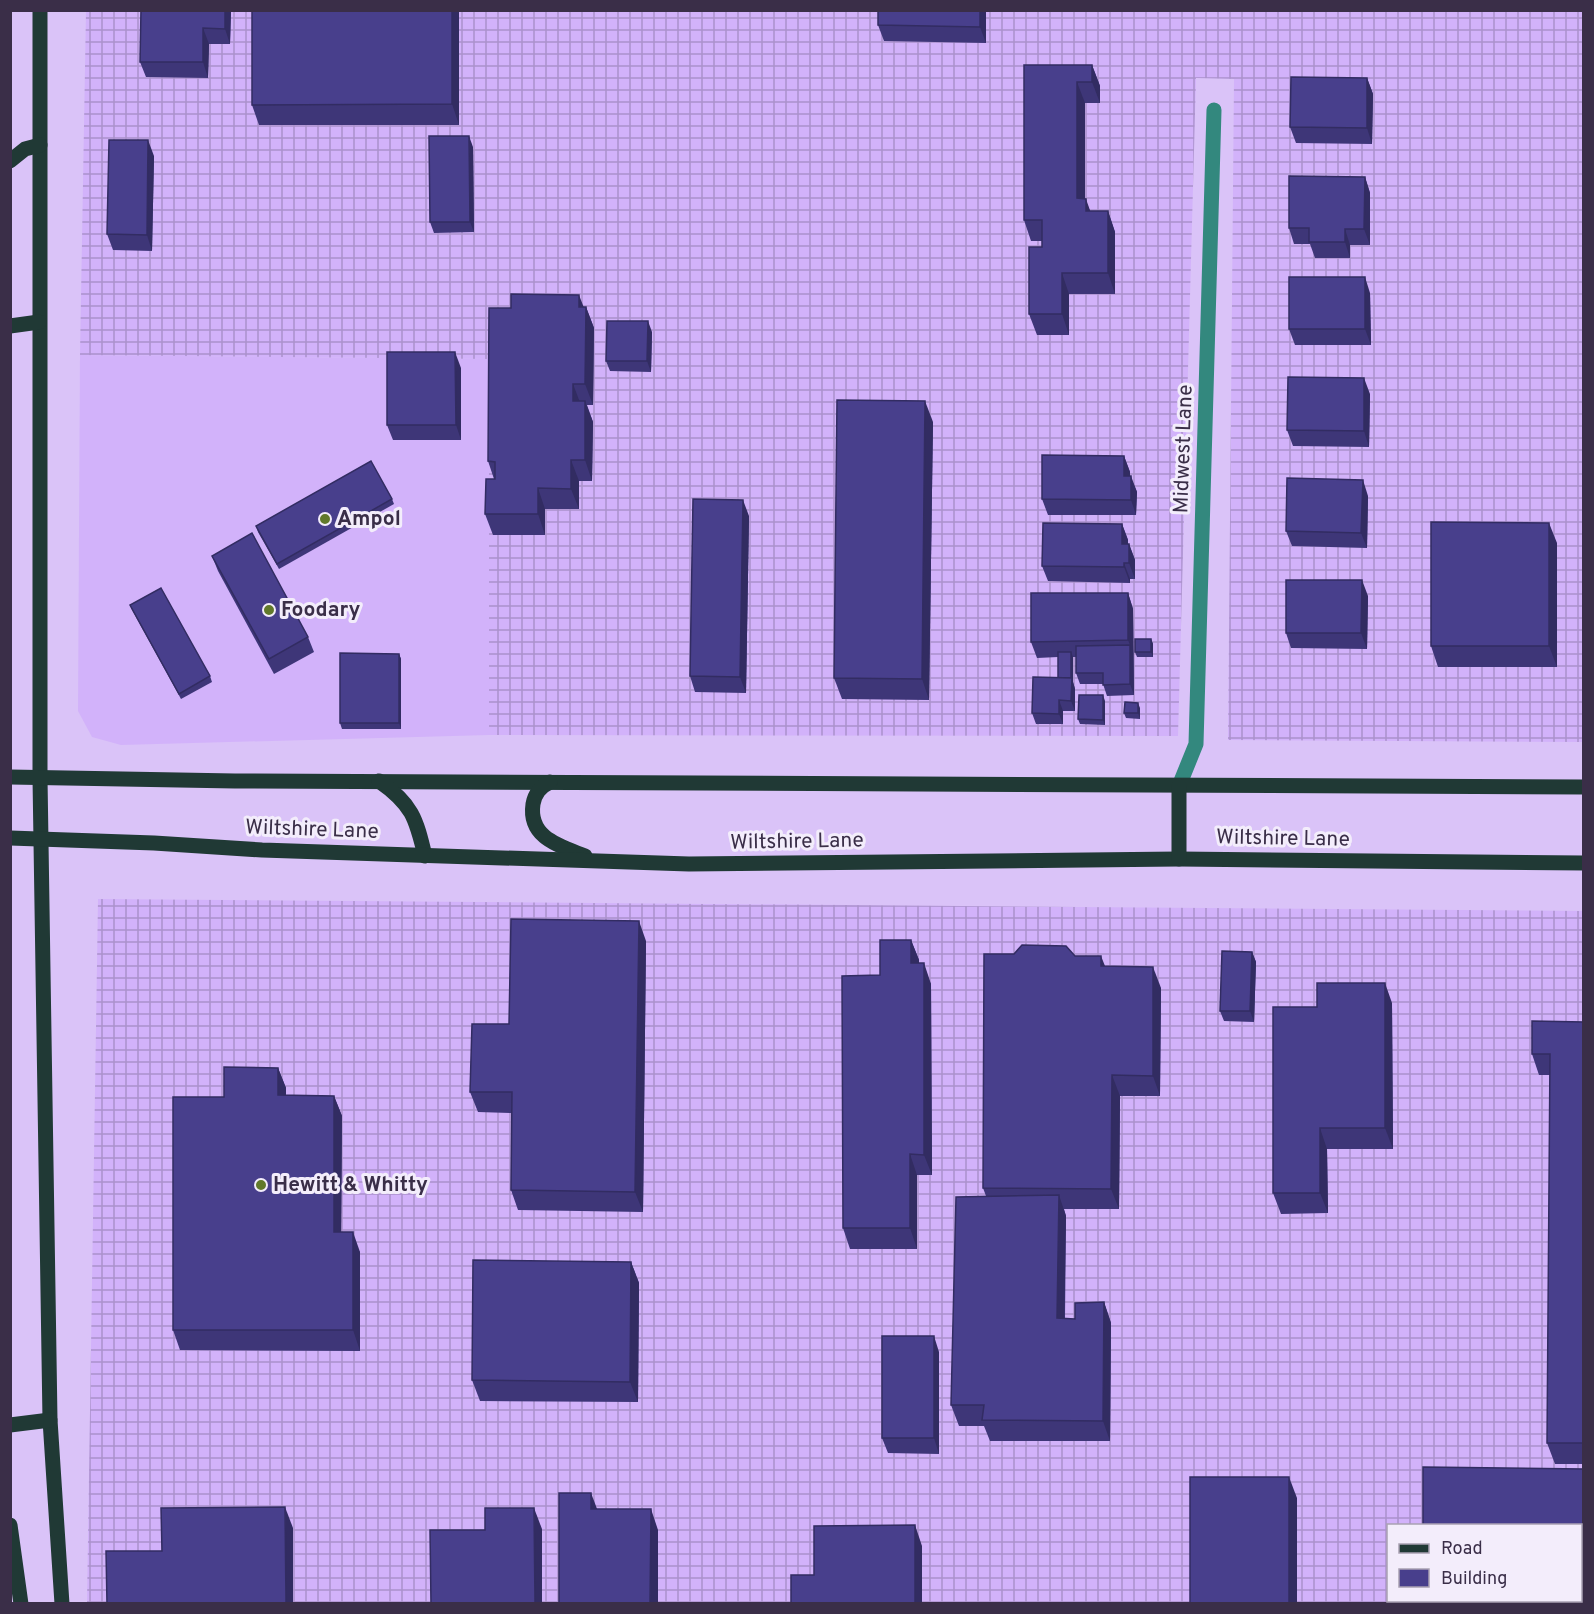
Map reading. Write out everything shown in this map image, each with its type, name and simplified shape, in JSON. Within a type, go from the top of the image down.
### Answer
[{"type":"main road","points":[[40,10],[40,778],[50,1420],[62,1604]]},
{"type":"main road","points":[[10,161],[25,149],[40,145]]},
{"type":"main road","points":[[10,326],[39,322]]},
{"type":"main road","points":[[10,777],[1584,787]]},
{"type":"main road","points":[[379,781],[408,806],[417,825],[425,856]]},
{"type":"main road","points":[[550,782],[538,791],[534,801],[532,817],[536,829],[558,845],[597,860]]},
{"type":"main road","points":[[1179,786],[1179,860]]},
{"type":"main road","name":"Wiltshire Lane","points":[[10,838],[262,850],[689,864],[1179,860],[1584,863]]},
{"type":"main road","points":[[10,1425],[50,1420]]},
{"type":"main road","points":[[10,1525],[21,1604]]},
{"type":"street","name":"Midwest Lane","points":[[1179,786],[1196,744],[1214,110]]},
{"type":"shaded area","points":[[86,11],[1583,11],[1583,742],[1228,740],[1234,79],[1196,78],[1178,736],[489,735],[489,359],[80,355]]},
{"type":"shaded area","points":[[80,355],[489,359],[489,735],[121,745],[92,737],[78,711]]},
{"type":"shaded area","points":[[98,899],[1583,911],[1583,1603],[87,1604]]},
{"type":"building","points":[[141,10],[225,10],[225,29],[203,28],[203,62],[140,62]]},
{"type":"building","points":[[252,10],[452,10],[452,104],[252,105]]},
{"type":"building","points":[[878,10],[980,10],[980,27],[878,25]]},
{"type":"building","points":[[1024,65],[1092,65],[1092,82],[1077,82],[1077,198],[1086,199],[1086,211],[1108,211],[1108,273],[1062,273],[1062,314],[1029,314],[1029,247],[1042,247],[1042,220],[1024,220]]},
{"type":"building","points":[[1291,77],[1367,78],[1367,128],[1290,127]]},
{"type":"building","points":[[429,136],[469,136],[470,222],[430,222]]},
{"type":"building","points":[[109,140],[148,140],[147,235],[107,234]]},
{"type":"building","points":[[1289,176],[1365,177],[1364,229],[1345,229],[1345,242],[1309,242],[1309,228],[1289,228]]},
{"type":"building","points":[[1289,277],[1365,277],[1365,329],[1289,329]]},
{"type":"building","points":[[511,294],[579,295],[579,307],[586,307],[585,384],[573,384],[573,401],[585,401],[585,460],[571,460],[571,489],[538,488],[538,514],[485,514],[486,479],[495,479],[495,462],[488,461],[489,308],[511,308]]},
{"type":"building","points":[[607,321],[648,321],[647,361],[606,361]]},
{"type":"building","points":[[387,352],[455,352],[456,425],[387,425]]},
{"type":"building","points":[[1288,377],[1364,378],[1364,431],[1287,430]]},
{"type":"building","points":[[837,400],[925,401],[922,679],[834,678]]},
{"type":"building","points":[[1042,455],[1124,456],[1124,476],[1131,476],[1131,500],[1042,499]]},
{"type":"building","points":[[371,461],[392,499],[277,564],[256,526]]},
{"type":"building","points":[[1287,478],[1363,480],[1361,533],[1286,531]]},
{"type":"building","points":[[693,499],[743,500],[740,677],[690,676]]},
{"type":"building","points":[[1431,522],[1549,523],[1549,646],[1431,646]]},
{"type":"building","points":[[1043,523],[1122,524],[1122,544],[1129,544],[1129,563],[1124,563],[1124,567],[1042,566]]},
{"type":"building","points":[[252,533],[308,637],[269,659],[212,556]]},
{"type":"building","points":[[1286,580],[1362,580],[1361,633],[1286,633]]},
{"type":"building","points":[[161,588],[210,676],[179,694],[130,605]]},
{"type":"building","points":[[1031,593],[1128,593],[1128,640],[1031,642]]},
{"type":"building","points":[[1135,639],[1151,639],[1151,652],[1135,652]]},
{"type":"building","points":[[1130,645],[1130,684],[1103,685],[1103,673],[1076,673],[1076,646]]},
{"type":"building","points":[[1058,652],[1071,652],[1071,678],[1058,678]]},
{"type":"building","points":[[340,653],[399,654],[399,723],[340,723]]},
{"type":"building","points":[[1033,677],[1072,678],[1071,701],[1059,700],[1059,714],[1032,713]]},
{"type":"building","points":[[1079,695],[1103,695],[1103,720],[1078,719]]},
{"type":"building","points":[[1125,702],[1138,703],[1138,713],[1124,713]]},
{"type":"building","points":[[511,919],[639,921],[635,1192],[511,1190],[512,1092],[470,1092],[472,1024],[509,1024]]},
{"type":"building","points":[[880,940],[911,940],[911,963],[924,963],[924,1155],[910,1154],[910,1228],[843,1228],[842,976],[880,975]]},
{"type":"building","points":[[1022,945],[1066,946],[1075,956],[1101,956],[1101,966],[1153,967],[1153,1076],[1112,1075],[1111,1189],[983,1188],[984,954],[1014,954]]},
{"type":"building","points":[[1222,951],[1252,952],[1250,1011],[1220,1011]]},
{"type":"building","points":[[1317,983],[1385,983],[1385,1128],[1320,1128],[1320,1193],[1273,1193],[1273,1007],[1317,1007]]},
{"type":"building","points":[[1532,1021],[1584,1022],[1584,1443],[1547,1443],[1550,1054],[1532,1054]]},
{"type":"building","name":"Hewitt & Whitty","points":[[224,1067],[278,1068],[278,1095],[334,1096],[334,1232],[353,1232],[353,1330],[173,1330],[173,1097],[224,1097]]},
{"type":"building","points":[[1059,1195],[1057,1318],[1075,1319],[1075,1303],[1104,1302],[1103,1421],[982,1420],[984,1405],[951,1405],[956,1197]]},
{"type":"building","points":[[473,1260],[631,1262],[630,1382],[472,1380]]},
{"type":"building","points":[[882,1336],[934,1336],[934,1438],[882,1438]]},
{"type":"building","points":[[1423,1467],[1584,1469],[1584,1604],[1422,1604],[1422,1602],[1582,1602],[1582,1524],[1423,1524]]},
{"type":"building","points":[[1190,1477],[1289,1477],[1289,1604],[1190,1604]]},
{"type":"building","points":[[559,1493],[591,1493],[591,1509],[651,1509],[650,1604],[559,1604]]},
{"type":"building","points":[[285,1507],[286,1604],[107,1604],[106,1551],[162,1551],[161,1508]]},
{"type":"building","points":[[485,1508],[534,1508],[535,1604],[431,1604],[430,1530],[485,1530]]},
{"type":"building","points":[[915,1525],[915,1604],[791,1604],[791,1575],[814,1575],[814,1526]]},
{"type":"place","name":"Ampol","points":[[325,519]]},
{"type":"place","name":"Foodary","points":[[269,610]]},
{"type":"place","name":"Hewitt & Whitty","points":[[261,1185]]}]
